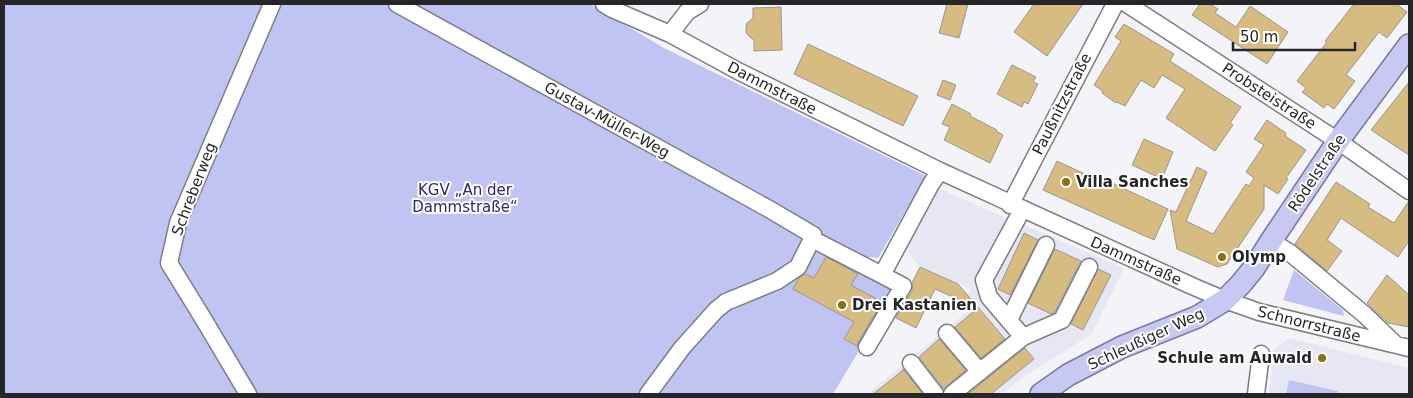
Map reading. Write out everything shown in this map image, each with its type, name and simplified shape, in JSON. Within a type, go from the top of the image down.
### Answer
[{"type":"main road","name":"Rödelstraße","points":[[1225,300],[1254,268],[1338,140],[1409,45]]},
{"type":"main road","name":"Schleußiger Weg","points":[[1041,394],[1068,376],[1122,347],[1197,317],[1225,300]]},
{"type":"street","name":"Schreberweg","points":[[248,394],[169,263],[178,223],[272,4]]},
{"type":"street","name":"Gustav-Müller-Weg","points":[[397,4],[769,209],[813,235],[812,240]]},
{"type":"street","name":"Dammstraße","points":[[604,4],[670,34],[738,71],[940,171],[1225,300]]},
{"type":"street","name":"Paußnitzstraße","points":[[1023,337],[989,297],[984,280],[1016,207],[1115,4]]},
{"type":"street","name":"Probsteistraße","points":[[1127,4],[1338,140],[1409,191]]},
{"type":"street","points":[[670,34],[690,6]]},
{"type":"street","points":[[882,275],[931,184],[940,171]]},
{"type":"street","points":[[648,394],[682,348],[716,310],[726,302],[777,281],[793,271],[798,267],[812,240],[856,260],[902,286],[867,347]]},
{"type":"street","name":"Schnorrstraße","points":[[1271,240],[1289,252],[1402,346]]},
{"type":"street","points":[[1009,320],[1046,245]]},
{"type":"street","points":[[952,394],[1023,337],[1062,320],[1089,267]]},
{"type":"street","name":"Schnorrstraße","points":[[1225,300],[1275,316],[1402,346]]},
{"type":"street","points":[[947,333],[980,372]]},
{"type":"street","points":[[1256,394],[1261,354]]},
{"type":"street","points":[[910,363],[935,394]]},
{"type":"shaded area","points":[[937,188],[1124,268],[1092,334],[1022,378],[1002,394],[867,394],[968,311],[966,302],[971,289],[919,266],[905,248]]},
{"type":"shaded area","name":"Schule am Auwald","points":[[1289,338],[1409,368],[1409,394],[1269,394],[1274,349]]},
{"type":"green space","name":"KGV „An der Dammstraße“","points":[[4,4],[590,4],[664,48],[926,176],[878,258],[830,253],[895,291],[833,394],[4,394]]},
{"type":"green space","points":[[1294,270],[1343,310],[1344,316],[1283,300]]},
{"type":"green space","points":[[1289,380],[1338,391],[1337,394],[1286,394]]},
{"type":"building","points":[[947,4],[968,4],[959,38],[939,33]]},
{"type":"building","points":[[1034,4],[1083,4],[1047,56],[1014,32]]},
{"type":"building","points":[[1200,4],[1210,4],[1218,9],[1215,13],[1236,27],[1250,6],[1288,32],[1267,64],[1192,15]]},
{"type":"building","points":[[1354,4],[1396,4],[1407,12],[1387,38],[1379,32],[1346,75],[1355,81],[1334,109],[1327,104],[1324,108],[1302,92],[1306,88],[1297,81]]},
{"type":"building","points":[[781,7],[782,50],[754,51],[754,41],[746,33],[747,23],[753,18],[753,8]]},
{"type":"building","points":[[1124,24],[1174,54],[1170,61],[1241,107],[1230,123],[1233,125],[1215,151],[1166,118],[1185,89],[1162,75],[1154,88],[1141,80],[1125,106],[1116,103],[1094,85],[1121,41],[1115,37]]},
{"type":"building","points":[[808,44],[918,96],[903,126],[794,74]]},
{"type":"building","points":[[1012,65],[1036,77],[1033,82],[1038,84],[1028,104],[1024,102],[1022,107],[997,94]]},
{"type":"building","points":[[943,80],[956,85],[950,100],[937,95]]},
{"type":"building","points":[[1409,82],[1409,155],[1371,130]]},
{"type":"building","points":[[952,104],[1003,135],[990,163],[944,140],[950,127],[942,124]]},
{"type":"building","points":[[1267,120],[1286,133],[1285,136],[1306,150],[1286,178],[1288,179],[1278,194],[1264,185],[1264,209],[1227,264],[1218,267],[1177,249],[1170,210],[1176,212],[1197,167],[1207,172],[1186,221],[1213,234],[1246,184],[1249,186],[1254,178],[1246,172],[1264,145],[1254,139]]},
{"type":"building","points":[[1144,139],[1173,152],[1162,179],[1132,165]]},
{"type":"building","points":[[1057,161],[1102,182],[1103,179],[1168,209],[1154,240],[1043,190]]},
{"type":"building","points":[[1336,182],[1370,204],[1368,207],[1394,223],[1409,201],[1409,241],[1398,257],[1341,218],[1327,240],[1342,251],[1327,271],[1295,244]]},
{"type":"building","points":[[1024,233],[1038,240],[1010,295],[998,289]]},
{"type":"building","points":[[1055,249],[1081,261],[1055,312],[1051,314],[1028,303]]},
{"type":"building","points":[[826,257],[858,274],[851,285],[882,302],[857,346],[844,339],[854,322],[793,289],[799,278],[805,274],[814,278]]},
{"type":"building","points":[[920,267],[958,284],[1005,339],[981,358],[955,327],[978,308],[935,289],[916,328],[896,318],[912,291],[912,283]]},
{"type":"building","points":[[1098,269],[1111,275],[1083,330],[1071,324]]},
{"type":"building","points":[[1387,275],[1409,295],[1409,327],[1388,323],[1367,303]]},
{"type":"building","points":[[939,339],[966,370],[944,389],[919,357]]},
{"type":"building","points":[[1025,348],[1034,359],[991,394],[968,394]]},
{"type":"building","points":[[903,369],[923,394],[873,394],[902,371]]},
{"type":"place","name":"Villa Sanches","points":[[1066,182]]},
{"type":"place","name":"Olymp","points":[[1222,257]]},
{"type":"place","name":"Drei Kastanien","points":[[842,305]]},
{"type":"place","name":"Schule am Auwald","points":[[1322,358]]}]
